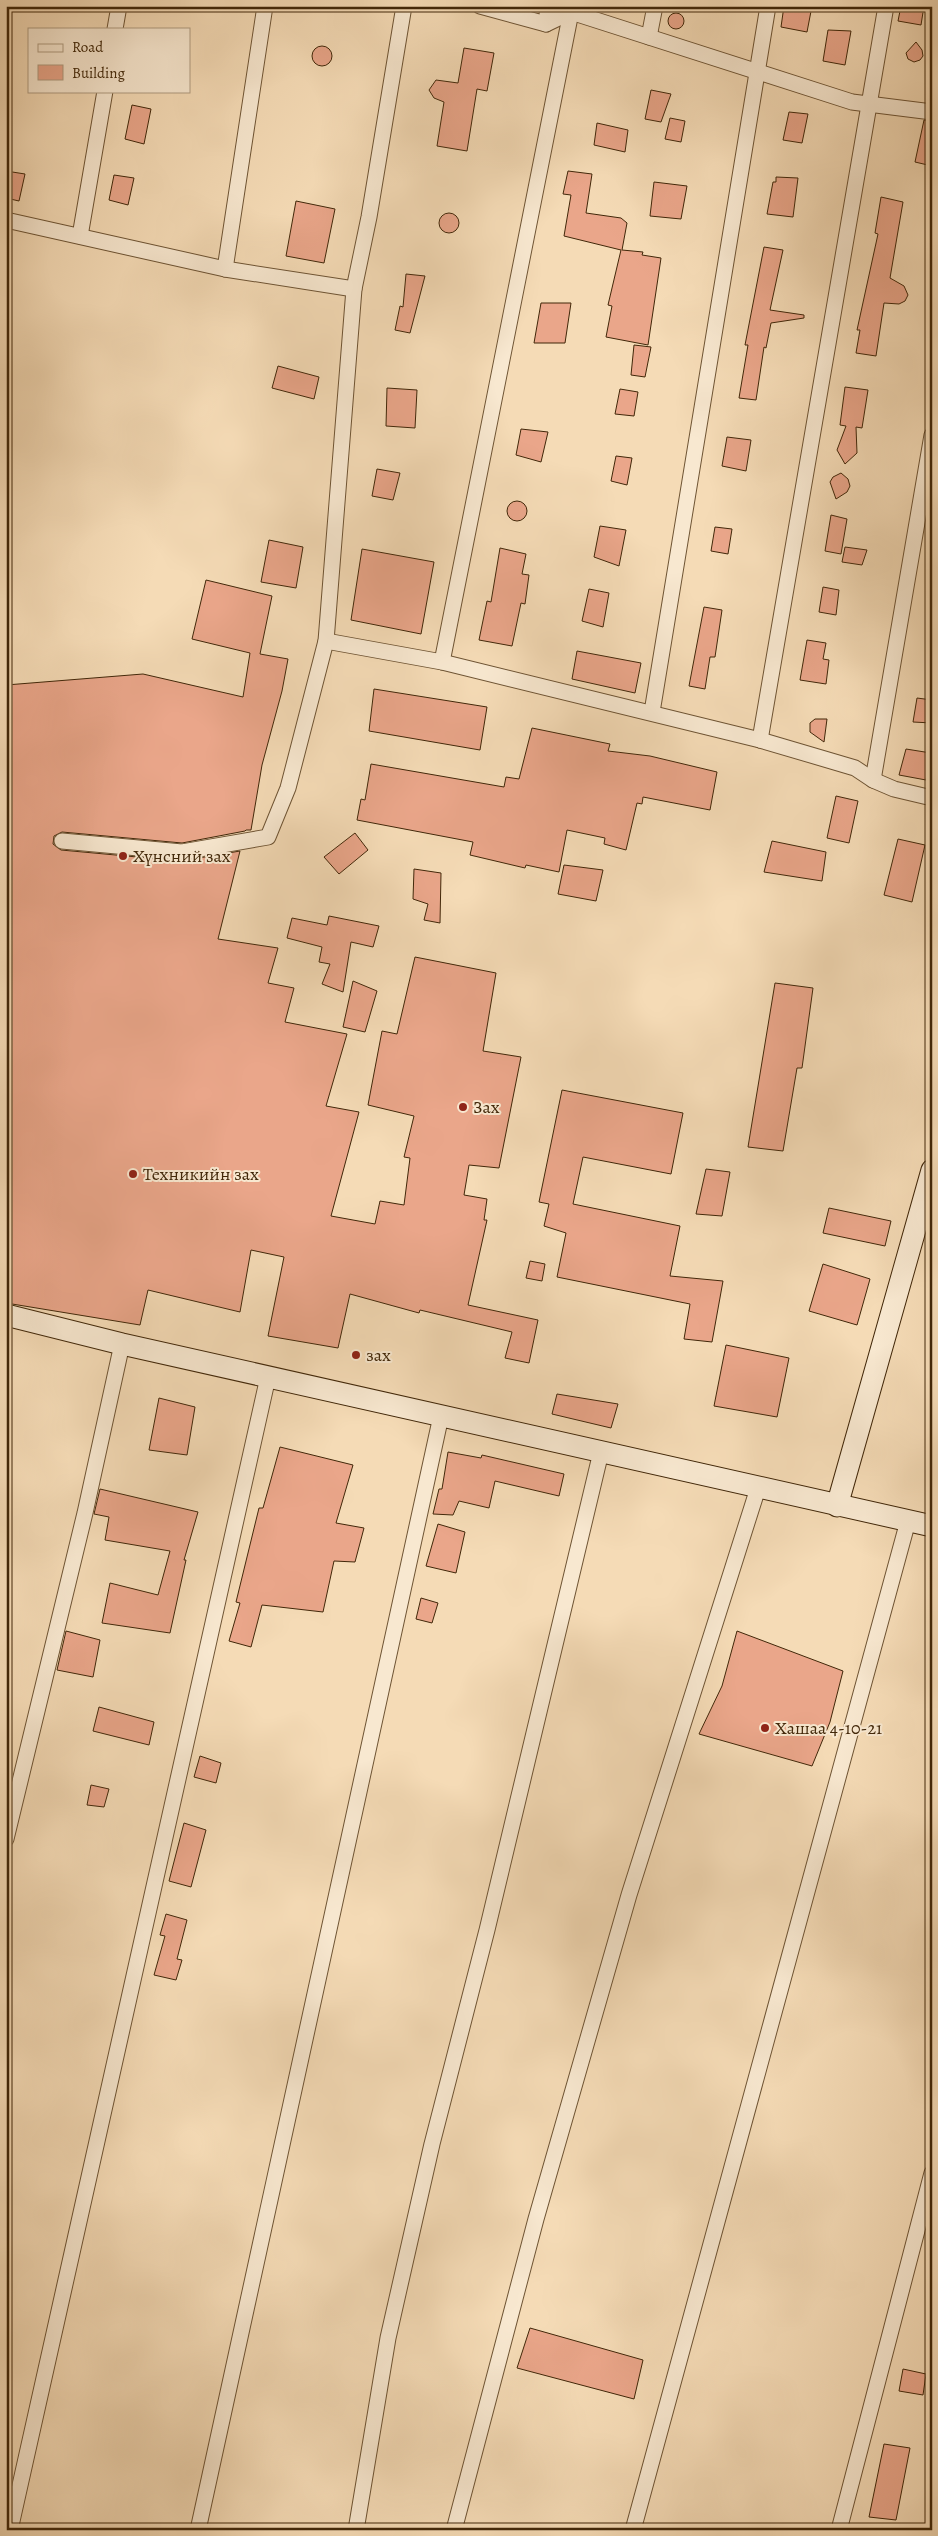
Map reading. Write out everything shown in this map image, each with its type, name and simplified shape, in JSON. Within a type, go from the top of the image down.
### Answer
[{"type":"main road","points":[[837,1506],[932,1170]]},
{"type":"main road","points":[[6,1315],[122,1344],[932,1526]]},
{"type":"street","points":[[115,28],[119,6]]},
{"type":"street","points":[[225,269],[266,6]]},
{"type":"street","points":[[62,841],[182,852],[268,837],[288,788],[326,641],[354,289],[369,217],[404,6]]},
{"type":"street","points":[[480,6],[546,24],[571,12],[852,102],[932,112]]},
{"type":"street","points":[[546,24],[548,6]]},
{"type":"street","points":[[649,37],[655,6]]},
{"type":"street","points":[[653,706],[768,6]]},
{"type":"street","points":[[760,740],[886,6]]},
{"type":"street","points":[[442,662],[571,12]]},
{"type":"street","points":[[80,236],[105,92]]},
{"type":"street","points":[[6,220],[225,269],[354,289]]},
{"type":"street","points":[[873,780],[932,435]]},
{"type":"street","points":[[326,641],[442,662],[760,740],[855,768],[873,780],[894,789],[932,798]]},
{"type":"street","points":[[6,1839],[85,1513],[122,1344]]},
{"type":"street","points":[[10,2530],[268,1377]]},
{"type":"street","points":[[198,2530],[441,1416]]},
{"type":"street","points":[[356,2530],[388,2338],[432,2144],[487,1930],[601,1452]]},
{"type":"street","points":[[454,2530],[536,2219],[629,1895],[758,1488]]},
{"type":"street","points":[[633,2530],[908,1521]]},
{"type":"street","points":[[839,2530],[932,2173]]},
{"type":"building","points":[[784,6],[812,6],[807,32],[781,27]]},
{"type":"building","points":[[901,6],[924,6],[921,25],[898,21]]},
{"type":"building","points":[[673,13],[679,13],[684,18],[682,27],[673,29],[668,24],[668,18]]},
{"type":"building","points":[[828,30],[851,31],[845,65],[823,61]]},
{"type":"building","points":[[916,42],[922,50],[923,56],[920,60],[914,62],[908,59],[906,53]]},
{"type":"building","points":[[322,46],[329,49],[332,56],[329,63],[322,66],[315,63],[312,56],[315,49]]},
{"type":"building","points":[[464,48],[494,53],[487,91],[477,89],[467,151],[437,146],[444,102],[434,98],[429,90],[436,80],[458,83]]},
{"type":"building","points":[[651,90],[671,94],[661,122],[645,119]]},
{"type":"building","points":[[132,105],[151,109],[144,144],[125,139]]},
{"type":"building","points":[[789,112],[808,114],[802,143],[783,140]]},
{"type":"building","points":[[670,118],[685,121],[681,142],[665,139]]},
{"type":"building","points":[[924,120],[932,121],[932,166],[915,162]]},
{"type":"building","points":[[597,123],[628,130],[625,152],[594,145]]},
{"type":"building","points":[[6,171],[25,174],[19,201],[6,198]]},
{"type":"building","points":[[568,171],[592,174],[586,213],[621,218],[627,223],[622,250],[643,252],[642,255],[661,258],[648,345],[606,337],[612,306],[608,305],[621,250],[564,236],[571,195],[563,194]]},
{"type":"building","points":[[114,175],[134,178],[128,205],[109,200]]},
{"type":"building","points":[[776,177],[798,178],[793,217],[767,214],[773,182],[776,182]]},
{"type":"building","points":[[654,182],[687,186],[681,219],[650,216]]},
{"type":"building","points":[[881,197],[903,202],[890,278],[904,286],[908,295],[905,301],[899,304],[884,303],[876,356],[856,353],[860,330],[857,330],[878,234],[875,233]]},
{"type":"building","points":[[296,201],[335,209],[324,263],[286,256]]},
{"type":"building","points":[[449,213],[456,216],[459,223],[456,230],[449,233],[442,230],[439,223],[442,216]]},
{"type":"building","points":[[764,247],[783,250],[770,310],[804,315],[804,318],[771,323],[766,348],[764,347],[756,400],[739,398],[748,345],[745,345]]},
{"type":"building","points":[[406,274],[425,276],[410,333],[395,330],[400,306],[403,307]]},
{"type":"building","points":[[541,303],[571,303],[565,343],[534,343]]},
{"type":"building","points":[[634,345],[651,347],[645,377],[631,375]]},
{"type":"building","points":[[278,366],[319,377],[314,399],[272,388]]},
{"type":"building","points":[[845,387],[868,390],[862,428],[856,427],[857,453],[845,464],[837,450],[846,426],[840,425]]},
{"type":"building","points":[[387,388],[417,390],[415,428],[386,426]]},
{"type":"building","points":[[620,389],[638,392],[634,416],[615,414]]},
{"type":"building","points":[[521,429],[548,432],[541,462],[516,455]]},
{"type":"building","points":[[727,437],[751,440],[746,471],[722,466]]},
{"type":"building","points":[[616,456],[632,458],[627,485],[611,481]]},
{"type":"building","points":[[377,469],[400,473],[393,500],[372,496]]},
{"type":"building","points":[[841,473],[848,479],[850,486],[847,492],[836,499],[830,482],[833,477]]},
{"type":"building","points":[[517,501],[524,504],[527,511],[524,518],[517,521],[510,518],[507,511],[510,504]]},
{"type":"building","points":[[831,515],[847,519],[841,554],[825,551]]},
{"type":"building","points":[[600,526],[626,530],[619,566],[594,557]]},
{"type":"building","points":[[715,527],[732,529],[728,554],[711,551]]},
{"type":"building","points":[[269,540],[303,547],[296,588],[261,582]]},
{"type":"building","points":[[845,547],[867,550],[862,565],[842,562]]},
{"type":"building","points":[[500,548],[526,554],[522,574],[529,575],[525,604],[521,603],[512,646],[479,640],[487,601],[491,602]]},
{"type":"building","points":[[362,549],[434,562],[421,634],[351,620]]},
{"type":"building","points":[[206,580],[272,596],[260,654],[288,659],[282,691],[262,765],[251,830],[182,843],[62,832],[54,836],[53,844],[61,850],[181,861],[240,851],[218,939],[278,948],[268,983],[294,988],[285,1022],[347,1034],[326,1106],[359,1112],[331,1216],[375,1224],[380,1201],[404,1205],[410,1158],[404,1157],[414,1116],[368,1105],[382,1031],[397,1034],[415,957],[496,973],[483,1051],[521,1057],[499,1168],[469,1165],[464,1195],[487,1199],[484,1220],[487,1220],[468,1305],[538,1320],[529,1363],[505,1358],[512,1332],[420,1310],[419,1313],[350,1294],[338,1348],[268,1336],[284,1257],[251,1250],[240,1312],[148,1290],[140,1325],[6,1303],[6,685],[143,674],[243,697],[250,653],[192,639]]},
{"type":"building","points":[[823,587],[839,590],[836,615],[819,612]]},
{"type":"building","points":[[589,589],[609,593],[603,627],[582,621]]},
{"type":"building","points":[[704,607],[722,610],[715,657],[710,657],[705,689],[689,686]]},
{"type":"building","points":[[807,640],[826,643],[823,659],[829,660],[826,684],[800,680]]},
{"type":"building","points":[[577,651],[641,663],[635,693],[572,679]]},
{"type":"building","points":[[374,689],[487,707],[480,750],[369,731]]},
{"type":"building","points":[[917,698],[932,700],[932,723],[913,722]]},
{"type":"building","points":[[815,719],[827,719],[824,742],[810,732],[810,723]]},
{"type":"building","points":[[532,728],[610,744],[608,751],[650,756],[717,772],[710,810],[643,797],[642,804],[637,803],[626,850],[604,844],[605,838],[567,830],[559,872],[526,865],[525,868],[470,855],[473,842],[357,820],[361,799],[365,800],[371,764],[504,787],[506,777],[519,779]]},
{"type":"building","points":[[906,749],[931,753],[926,780],[899,775]]},
{"type":"building","points":[[836,796],[858,801],[849,843],[827,838]]},
{"type":"building","points":[[355,833],[368,850],[339,874],[324,857]]},
{"type":"building","points":[[898,839],[925,845],[912,902],[884,895]]},
{"type":"building","points":[[772,841],[826,852],[822,881],[764,872]]},
{"type":"building","points":[[564,865],[603,870],[596,901],[558,894]]},
{"type":"building","points":[[414,869],[441,873],[440,923],[424,920],[428,904],[413,899]]},
{"type":"building","points":[[329,916],[379,926],[373,947],[351,942],[343,992],[322,984],[330,964],[319,962],[322,947],[287,938],[292,918],[327,925]]},
{"type":"building","points":[[353,981],[377,991],[365,1032],[343,1027]]},
{"type":"building","points":[[775,983],[813,988],[802,1068],[797,1068],[783,1151],[748,1147]]},
{"type":"building","points":[[562,1090],[683,1113],[671,1174],[583,1157],[573,1204],[680,1226],[670,1276],[723,1281],[712,1342],[684,1339],[690,1304],[557,1277],[566,1233],[544,1226],[549,1204],[539,1202]]},
{"type":"building","points":[[706,1169],[730,1172],[722,1216],[696,1214]]},
{"type":"building","points":[[829,1208],[891,1221],[885,1246],[823,1233]]},
{"type":"building","points":[[530,1261],[545,1264],[542,1281],[526,1278]]},
{"type":"building","points":[[823,1264],[870,1279],[857,1325],[809,1311]]},
{"type":"building","points":[[726,1345],[789,1358],[777,1417],[714,1406]]},
{"type":"building","points":[[557,1394],[618,1404],[611,1428],[552,1414]]},
{"type":"building","points":[[159,1398],[195,1407],[187,1455],[149,1450]]},
{"type":"building","points":[[280,1447],[353,1465],[336,1523],[364,1528],[355,1562],[334,1561],[323,1612],[262,1605],[251,1647],[229,1641],[240,1603],[236,1602],[259,1508],[263,1508]]},
{"type":"building","points":[[448,1452],[481,1458],[482,1455],[564,1474],[559,1496],[495,1481],[489,1508],[459,1501],[453,1515],[433,1514],[439,1489],[442,1489]]},
{"type":"building","points":[[100,1489],[198,1512],[184,1560],[186,1560],[170,1633],[102,1623],[110,1583],[158,1595],[170,1551],[105,1540],[109,1517],[94,1514]]},
{"type":"building","points":[[438,1524],[465,1532],[456,1573],[426,1566]]},
{"type":"building","points":[[421,1598],[438,1603],[432,1623],[416,1619]]},
{"type":"building","points":[[66,1631],[100,1640],[93,1677],[57,1670]]},
{"type":"building","points":[[737,1631],[843,1671],[830,1722],[812,1766],[699,1734],[722,1686]]},
{"type":"building","points":[[99,1707],[154,1722],[149,1745],[93,1731]]},
{"type":"building","points":[[200,1756],[221,1763],[216,1783],[194,1777]]},
{"type":"building","points":[[91,1785],[109,1789],[104,1807],[87,1805]]},
{"type":"building","points":[[184,1823],[206,1830],[191,1887],[169,1881]]},
{"type":"building","points":[[166,1914],[187,1920],[177,1959],[182,1960],[176,1980],[154,1975],[165,1936],[160,1935]]},
{"type":"building","points":[[530,2328],[643,2360],[634,2399],[517,2368]]},
{"type":"building","points":[[903,2369],[926,2374],[923,2395],[899,2391]]},
{"type":"building","points":[[884,2444],[910,2448],[896,2520],[869,2517]]},
{"type":"place","name":"Хүнсний зах","points":[[123,856]]},
{"type":"place","name":"Зах","points":[[463,1107]]},
{"type":"place","name":"Техникийн зах","points":[[133,1174]]},
{"type":"place","name":"зах","points":[[356,1355]]},
{"type":"place","name":"Хашаа 4-10-21","points":[[765,1728]]}]
